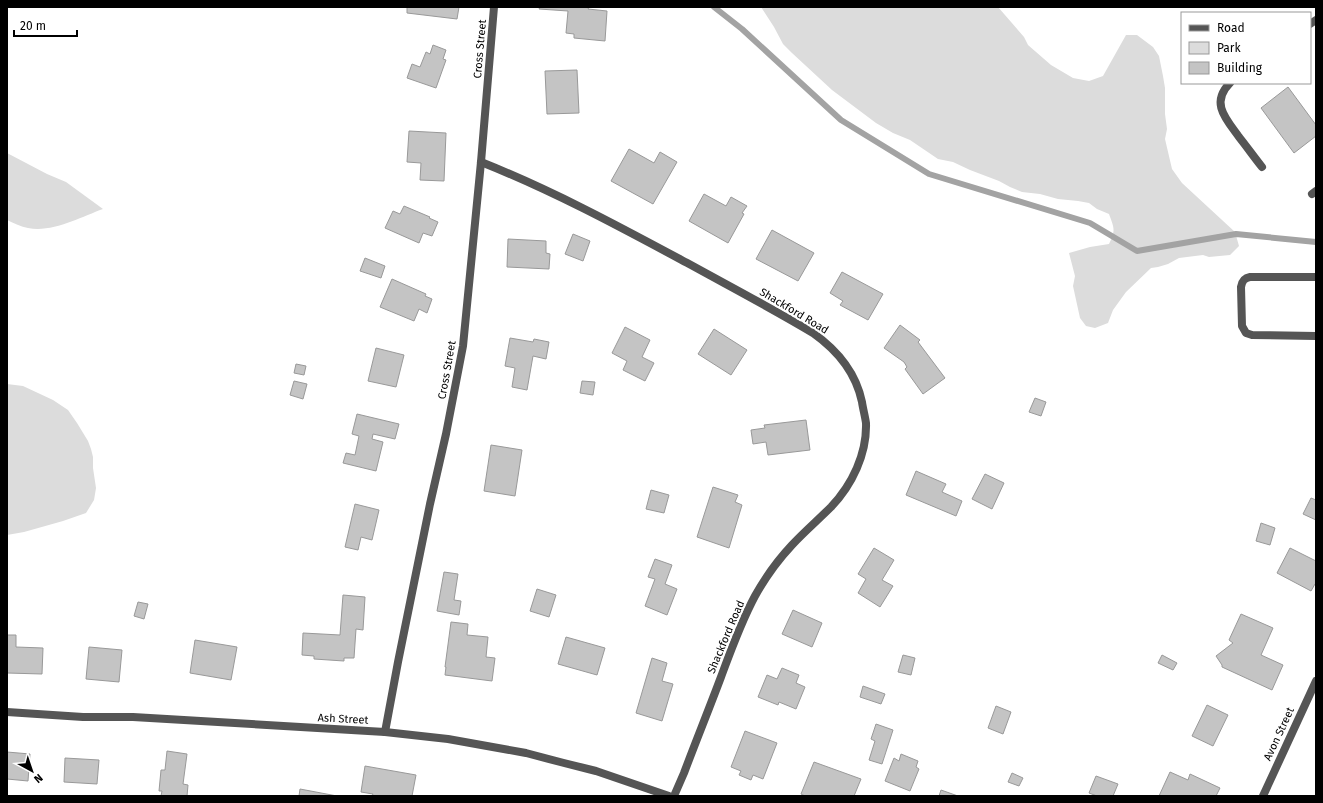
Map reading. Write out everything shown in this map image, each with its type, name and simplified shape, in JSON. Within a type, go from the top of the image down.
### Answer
[{"type":"street","name":"Cross Street","points":[[385,732],[463,346],[494,7]]},
{"type":"street","points":[[1229,84],[1224,90],[1221,99],[1223,114],[1262,167]]},
{"type":"street","name":"Shackford Road","points":[[481,162],[515,175],[611,221],[813,333],[840,356],[856,382],[860,395],[866,422],[864,447],[860,460],[842,493],[832,506],[797,539],[779,559],[755,597],[734,645],[674,796]]},
{"type":"street","points":[[1316,277],[1250,277],[1243,280],[1241,287],[1242,326],[1246,333],[1252,335],[1316,336]]},
{"type":"street","name":"Avon Street","points":[[1263,796],[1316,681]]},
{"type":"street","name":"Ash Street","points":[[7,712],[133,717],[385,732],[448,739],[526,753],[596,771],[669,796]]},
{"type":"green space","points":[[761,7],[998,7],[1024,37],[1028,45],[1051,65],[1073,78],[1089,81],[1103,76],[1126,35],[1137,35],[1153,47],[1159,56],[1165,88],[1165,114],[1167,129],[1165,139],[1172,169],[1182,183],[1235,232],[1239,246],[1230,255],[1209,257],[1203,255],[1179,258],[1168,264],[1151,268],[1126,292],[1113,310],[1108,323],[1095,328],[1086,326],[1080,318],[1073,286],[1075,276],[1069,253],[1090,247],[1109,244],[1114,229],[1109,214],[1097,209],[1089,203],[1022,192],[953,162],[938,159],[910,140],[893,133],[876,123],[832,90],[783,44]]},
{"type":"green space","points":[[7,153],[47,174],[66,182],[103,209],[66,223],[47,228],[37,229],[25,227],[7,220]]},
{"type":"green space","points":[[7,384],[23,386],[53,400],[68,410],[77,423],[88,441],[93,457],[96,488],[94,500],[86,513],[24,532],[7,535]]},
{"type":"building","points":[[407,7],[459,7],[457,19],[407,13]]},
{"type":"building","points":[[540,7],[589,7],[588,9],[607,11],[605,41],[574,38],[574,34],[566,33],[568,11],[539,9]]},
{"type":"building","points":[[433,45],[446,50],[443,59],[446,60],[436,88],[407,78],[412,64],[420,67],[426,52],[430,54]]},
{"type":"building","points":[[577,70],[579,113],[547,114],[545,71]]},
{"type":"building","points":[[1288,87],[1316,125],[1316,136],[1294,153],[1261,108]]},
{"type":"building","points":[[409,131],[446,133],[444,181],[420,180],[421,163],[407,162]]},
{"type":"building","points":[[629,149],[654,163],[660,152],[677,162],[653,204],[611,181]]},
{"type":"building","points":[[704,194],[726,206],[731,197],[747,206],[742,213],[744,214],[728,243],[689,221]]},
{"type":"building","points":[[404,206],[438,222],[432,236],[423,233],[419,243],[385,228],[393,211],[400,214]]},
{"type":"building","points":[[772,230],[814,253],[798,281],[756,259]]},
{"type":"building","points":[[573,234],[590,241],[583,261],[565,254]]},
{"type":"building","points":[[508,239],[546,241],[546,253],[550,254],[549,269],[507,267]]},
{"type":"building","points":[[365,258],[385,266],[381,278],[360,271]]},
{"type":"building","points":[[842,272],[883,294],[868,320],[840,305],[843,301],[830,293]]},
{"type":"building","points":[[392,279],[426,294],[425,296],[432,299],[427,313],[419,309],[414,321],[380,307]]},
{"type":"building","points":[[900,325],[920,340],[918,342],[945,378],[923,394],[905,369],[907,367],[904,362],[884,348]]},
{"type":"building","points":[[625,327],[650,340],[642,357],[654,363],[645,381],[623,370],[627,361],[612,353]]},
{"type":"building","points":[[714,329],[747,350],[731,375],[698,354]]},
{"type":"building","points":[[510,338],[533,342],[534,339],[549,342],[546,359],[533,356],[527,390],[512,387],[515,368],[505,366]]},
{"type":"building","points":[[376,348],[404,355],[396,387],[368,381]]},
{"type":"building","points":[[296,364],[306,366],[304,375],[294,373]]},
{"type":"building","points":[[294,381],[307,384],[303,399],[290,395]]},
{"type":"building","points":[[582,381],[595,382],[593,395],[580,393]]},
{"type":"building","points":[[1035,398],[1046,402],[1041,416],[1029,412]]},
{"type":"building","points":[[357,414],[399,424],[395,439],[373,434],[372,439],[383,442],[376,471],[343,463],[346,453],[355,455],[359,436],[352,434]]},
{"type":"building","points":[[806,420],[810,450],[768,455],[766,442],[753,444],[751,430],[765,428],[764,425]]},
{"type":"building","points":[[491,445],[522,450],[515,496],[484,491]]},
{"type":"building","points":[[916,471],[946,484],[942,492],[962,501],[956,516],[906,495]]},
{"type":"building","points":[[985,474],[1004,483],[992,509],[972,499]]},
{"type":"building","points":[[713,487],[738,495],[735,502],[742,505],[729,548],[697,537]]},
{"type":"building","points":[[651,490],[669,495],[664,513],[646,509]]},
{"type":"building","points":[[1311,498],[1316,500],[1316,520],[1303,514]]},
{"type":"building","points":[[355,504],[379,510],[372,540],[361,537],[358,550],[345,547]]},
{"type":"building","points":[[1261,523],[1275,528],[1270,545],[1256,541]]},
{"type":"building","points":[[874,548],[894,560],[882,580],[893,586],[880,607],[858,593],[866,579],[858,574]]},
{"type":"building","points":[[1290,548],[1316,561],[1316,584],[1311,591],[1277,573]]},
{"type":"building","points":[[655,559],[672,565],[665,584],[677,589],[667,615],[645,606],[655,579],[648,577]]},
{"type":"building","points":[[444,572],[458,574],[454,600],[461,601],[459,615],[437,611]]},
{"type":"building","points":[[537,589],[556,595],[549,617],[530,611]]},
{"type":"building","points":[[343,595],[365,597],[363,630],[356,629],[354,658],[344,658],[344,661],[314,659],[314,656],[302,655],[303,633],[340,635]]},
{"type":"building","points":[[138,602],[148,604],[144,619],[134,616]]},
{"type":"building","points":[[793,610],[822,623],[812,647],[782,634]]},
{"type":"building","points":[[1241,614],[1273,628],[1261,655],[1283,665],[1272,690],[1222,667],[1216,656],[1233,643],[1229,640]]},
{"type":"building","points":[[451,622],[468,624],[467,635],[488,637],[486,657],[495,658],[492,681],[445,675]]},
{"type":"building","points":[[7,635],[16,635],[16,647],[43,648],[42,674],[7,673]]},
{"type":"building","points":[[566,637],[605,648],[597,675],[558,664]]},
{"type":"building","points":[[195,640],[237,647],[231,680],[190,673]]},
{"type":"building","points":[[89,647],[122,650],[119,682],[86,679]]},
{"type":"building","points":[[903,655],[915,658],[911,675],[898,672]]},
{"type":"building","points":[[1162,655],[1177,663],[1173,670],[1158,663]]},
{"type":"building","points":[[652,658],[667,663],[662,681],[673,684],[662,721],[636,713]]},
{"type":"building","points":[[782,668],[799,675],[796,683],[805,687],[796,709],[779,702],[778,705],[758,697],[767,675],[777,679]]},
{"type":"building","points":[[863,686],[885,694],[881,704],[860,697]]},
{"type":"building","points":[[1207,705],[1228,715],[1213,746],[1192,736]]},
{"type":"building","points":[[996,706],[1011,712],[1003,734],[988,728]]},
{"type":"building","points":[[876,724],[893,730],[882,764],[869,760],[875,741],[871,739]]},
{"type":"building","points":[[745,731],[777,743],[763,779],[753,775],[751,780],[739,775],[741,771],[731,767]]},
{"type":"building","points":[[167,751],[187,754],[183,784],[188,785],[187,796],[161,796],[162,791],[159,791],[161,770],[165,770]]},
{"type":"building","points":[[7,752],[30,754],[28,781],[7,779]]},
{"type":"building","points":[[901,754],[918,761],[916,767],[919,769],[910,791],[885,781],[894,758],[899,761]]},
{"type":"building","points":[[65,758],[99,760],[97,784],[64,782]]},
{"type":"building","points":[[814,762],[861,779],[854,796],[805,796],[801,794]]},
{"type":"building","points":[[365,766],[416,775],[412,796],[372,796],[373,794],[361,792]]},
{"type":"building","points":[[1170,772],[1188,780],[1190,774],[1220,788],[1216,796],[1159,796]]},
{"type":"building","points":[[1012,773],[1023,778],[1019,786],[1008,782]]},
{"type":"building","points":[[1096,776],[1118,784],[1113,796],[1097,796],[1089,793]]},
{"type":"building","points":[[300,789],[337,796],[299,796]]},
{"type":"building","points":[[941,790],[958,796],[939,796]]},
{"type":"waterway","points":[[714,7],[742,29],[841,120],[929,174],[1090,223],[1137,251],[1236,234],[1316,242]]}]
